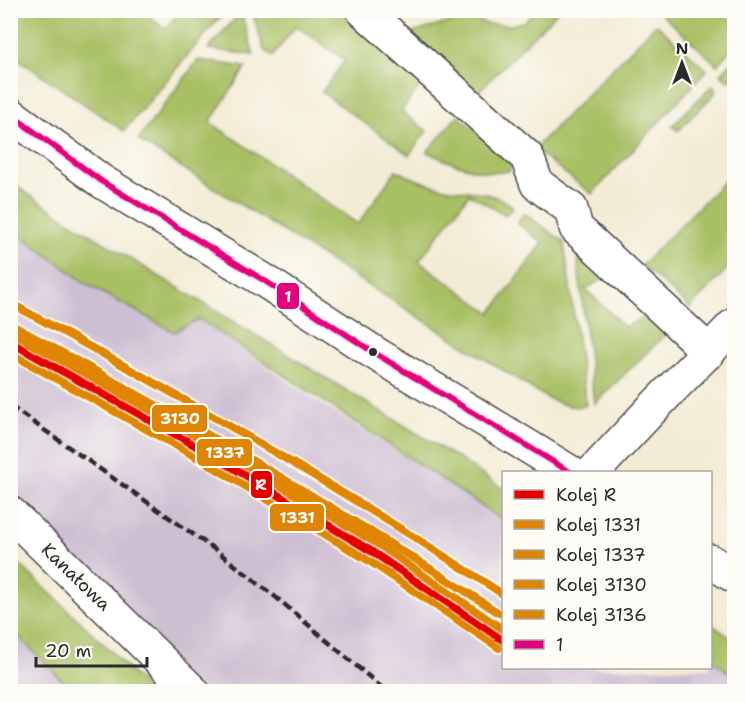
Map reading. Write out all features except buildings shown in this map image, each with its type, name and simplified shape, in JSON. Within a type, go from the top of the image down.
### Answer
[{"type":"street","points":[[363,10],[527,157],[537,184],[571,209],[576,228],[709,352]]},
{"type":"street","points":[[10,114],[101,181],[265,280],[373,351],[568,471]]},
{"type":"street","points":[[594,471],[735,325]]},
{"type":"street","name":"Kanałowa","points":[[10,513],[193,692]]},
{"type":"street","points":[[712,562],[735,576]]},
{"type":"shaded area","points":[[10,228],[87,284],[199,319],[303,392],[502,519],[502,669],[712,669],[712,660],[734,676],[734,691],[197,691],[11,511]]},
{"type":"shaded area","points":[[11,629],[73,691],[11,691]]},
{"type":"green space","points":[[23,10],[142,11],[165,29],[180,11],[225,11],[124,131],[18,58],[13,46],[14,33],[17,20]]},
{"type":"green space","points":[[252,11],[353,11],[427,77],[401,111],[427,131],[409,155],[322,92],[345,60],[296,26],[273,56],[264,50]]},
{"type":"green space","points":[[536,11],[558,11],[478,92],[411,33],[469,17],[487,24],[512,25],[525,21]]},
{"type":"green space","points":[[658,11],[734,11],[734,46],[717,65]]},
{"type":"green space","points":[[241,12],[254,55],[208,49]]},
{"type":"green space","points":[[656,24],[707,70],[592,194],[534,149]]},
{"type":"green space","points":[[198,60],[246,67],[210,122],[358,224],[396,170],[432,185],[489,195],[513,207],[506,215],[469,194],[419,261],[491,313],[543,243],[517,223],[524,213],[564,242],[586,405],[571,406],[547,398],[138,140]]},
{"type":"green space","points":[[734,60],[734,76],[729,81],[721,74]]},
{"type":"green space","points":[[712,86],[717,91],[678,131],[672,126]]},
{"type":"green space","points":[[458,115],[511,163],[510,171],[478,171],[427,152]]},
{"type":"green space","points":[[734,171],[734,262],[690,308],[642,265]]},
{"type":"green space","points":[[11,183],[75,225],[459,459],[502,488],[502,519],[199,319],[174,332],[87,284],[11,228]]},
{"type":"green space","points":[[577,255],[607,277],[585,289],[625,327],[653,313],[671,329],[594,404]]},
{"type":"green space","points":[[11,556],[110,650],[149,691],[73,691],[11,629]]},
{"type":"green space","points":[[712,625],[734,640],[734,676],[712,660]]},
{"type":"railway","points":[[10,406],[217,551],[278,599],[387,692]]},
{"type":"rail line","name":"3136","points":[[14,305],[262,445],[384,518],[502,594]]},
{"type":"rail line","name":"3130","points":[[10,324],[258,464],[499,613]]},
{"type":"rail line","name":"1337","points":[[14,334],[216,447],[376,543],[502,629]]},
{"type":"rail line","name":"R","points":[[10,342],[212,455],[371,551],[502,640]]},
{"type":"rail line","name":"1331","points":[[10,353],[207,463],[366,559],[499,648]]},
{"type":"transit line","name":"1","points":[[10,114],[101,181],[265,281],[373,352],[568,471]]}]
